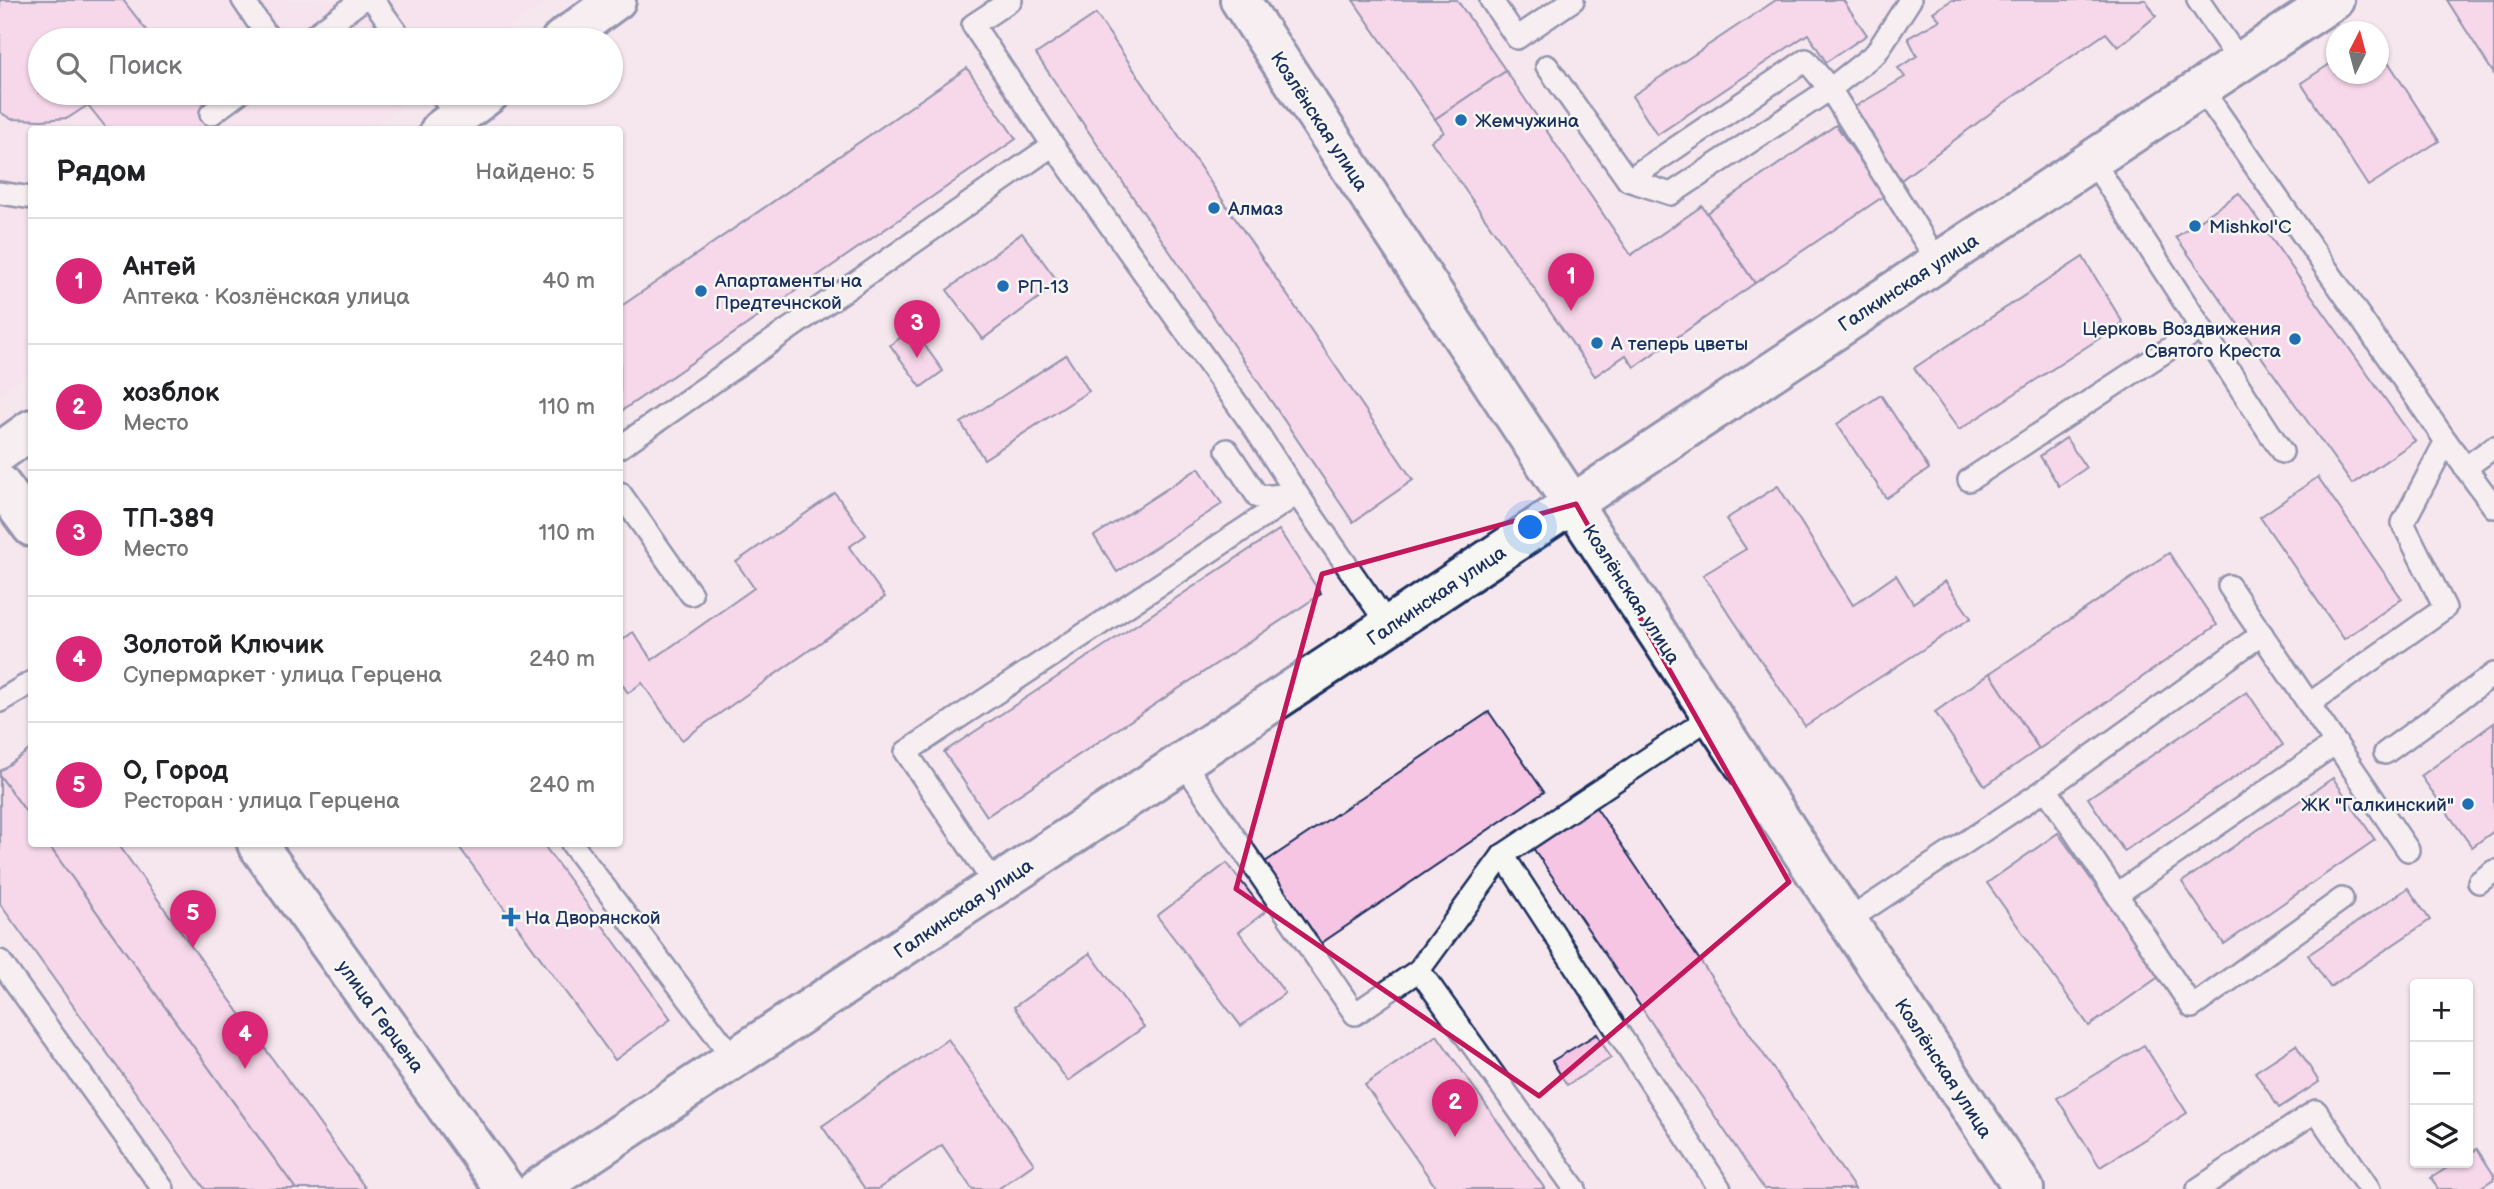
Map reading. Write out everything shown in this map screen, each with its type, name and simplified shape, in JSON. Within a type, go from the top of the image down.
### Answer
[{"type":"street","points":[[578,28],[616,0]]},
{"type":"street","name":"Козлёнская улица","points":[[1240,0],[2024,1189]]},
{"type":"street","name":"Галкинская улица","points":[[537,1189],[2334,0]]},
{"type":"street","points":[[446,113],[464,105]]},
{"type":"street","points":[[0,452],[28,432]]},
{"type":"street","points":[[0,484],[28,522]]},
{"type":"street","name":"улица Герцена","points":[[259,847],[505,1189]]},
{"type":"lane","points":[[243,0],[262,28]]},
{"type":"lane","points":[[324,28],[362,0]]},
{"type":"lane","points":[[373,0],[393,28]]},
{"type":"lane","points":[[1011,0],[973,26],[1053,145],[1255,429],[1389,626]]},
{"type":"lane","points":[[1491,0],[1517,38],[1573,0]]},
{"type":"lane","points":[[1547,66],[1628,180],[1671,194],[1829,89],[1876,53],[1910,0]]},
{"type":"lane","points":[[2198,0],[2240,62]]},
{"type":"lane","points":[[1628,180],[1805,60],[1829,89],[1938,262]]},
{"type":"lane","points":[[2201,88],[2494,507]]},
{"type":"lane","points":[[211,114],[223,105]]},
{"type":"lane","points":[[623,445],[1053,145]]},
{"type":"lane","points":[[2092,160],[2282,452]]},
{"type":"lane","points":[[0,193],[28,197]]},
{"type":"lane","points":[[1969,480],[2201,328]]},
{"type":"lane","points":[[2309,704],[2445,608],[2403,523],[2446,441]]},
{"type":"lane","points":[[2466,468],[2494,447]]},
{"type":"lane","points":[[1227,450],[1258,496],[1297,494]]},
{"type":"lane","points":[[996,886],[906,752],[1297,494]]},
{"type":"lane","points":[[623,497],[691,594]]},
{"type":"lane","points":[[2229,586],[2408,850]]},
{"type":"lane","points":[[1847,921],[2046,789],[2262,634]]},
{"type":"lane","points":[[2385,752],[2494,674]]},
{"type":"lane","points":[[0,701],[28,684]]},
{"type":"lane","points":[[1183,762],[1356,1014],[1419,970],[1503,855],[1712,716]]},
{"type":"lane","points":[[2117,894],[2336,743]]},
{"type":"lane","points":[[2046,789],[2192,1007],[2342,899]]},
{"type":"lane","points":[[574,847],[734,1059]]},
{"type":"lane","points":[[1503,855],[1720,1189]]},
{"type":"lane","points":[[0,961],[163,1189]]},
{"type":"lane","points":[[1419,970],[1575,1189]]},
{"type":"lane","points":[[2198,1189],[2316,1111],[2369,1189]]},
{"type":"highlighted area","points":[[1576,504],[1789,882],[1539,1096],[1236,889],[1322,574]]},
{"type":"shaded area","points":[[0,0],[549,0],[510,28],[28,28],[28,105],[403,105],[373,126],[28,126],[28,374],[0,395]]},
{"type":"building","points":[[0,0],[123,0],[145,28],[28,28],[28,105],[88,105],[68,118],[11,119],[0,112]]},
{"type":"building","points":[[1353,0],[1457,0],[1506,71],[1435,119]]},
{"type":"building","points":[[1776,0],[1843,0],[1867,35],[1826,62],[1808,34],[1657,135],[1632,96]]},
{"type":"building","points":[[1952,0],[2146,0],[2156,16],[2118,47],[2106,33],[2004,103],[1901,180],[1851,109],[1905,77],[1898,68],[1917,56],[1908,38],[1940,20],[1933,12]]},
{"type":"building","points":[[2447,0],[2494,0],[2494,74]]},
{"type":"building","points":[[1096,14],[1413,480],[1353,522],[1036,54]]},
{"type":"building","points":[[2389,63],[2439,141],[2368,186],[2301,83],[2326,67],[2326,84],[2389,84]]},
{"type":"building","points":[[967,68],[1016,139],[623,410],[623,305]]},
{"type":"building","points":[[1506,71],[1631,255],[1702,206],[1755,283],[1634,367],[1626,355],[1595,376],[1431,141],[1444,132],[1435,119]]},
{"type":"building","points":[[88,105],[204,105],[220,126],[105,126]]},
{"type":"building","points":[[1836,125],[1884,196],[1755,283],[1707,213]]},
{"type":"building","name":"Церковь Воздвижения Святого Креста","points":[[2239,193],[2415,441],[2352,484],[2176,237]]},
{"type":"building","name":"РП-13","points":[[1022,233],[1059,283],[983,339],[947,290]]},
{"type":"building","points":[[2083,257],[2123,323],[1959,430],[1914,368]]},
{"type":"building","points":[[913,329],[943,371],[921,387],[890,345]]},
{"type":"building","points":[[1066,355],[1089,391],[984,459],[961,423]]},
{"type":"building","points":[[1881,395],[1929,469],[1886,498],[1837,424]]},
{"type":"building","points":[[2066,438],[2086,468],[2059,486],[2040,456]]},
{"type":"building","points":[[1199,468],[1222,504],[1117,572],[1094,536]]},
{"type":"building","points":[[2318,477],[2402,599],[2344,639],[2260,517]]},
{"type":"building","points":[[1778,486],[1853,605],[1896,575],[1913,603],[1945,581],[1971,618],[1805,726],[1703,575],[1746,549],[1726,519]]},
{"type":"building","points":[[835,493],[866,535],[849,547],[885,597],[682,740],[642,683],[628,693],[623,686],[623,640],[633,632],[652,660],[754,588],[736,562]]},
{"type":"building","points":[[1279,530],[1321,594],[987,816],[944,752]]},
{"type":"building","points":[[2169,553],[2217,625],[2039,749],[1990,673]]},
{"type":"building","points":[[1990,673],[2039,749],[1985,786],[1935,712]]},
{"type":"building","points":[[2247,692],[2283,745],[2124,851],[2088,798]]},
{"type":"building","points":[[1489,712],[1544,792],[1317,946],[1262,864]]},
{"type":"building","name":"ЖК \"Галкинский\"","points":[[2494,723],[2494,831],[2472,847],[2421,776]]},
{"type":"building","points":[[28,751],[28,814],[0,776],[0,771]]},
{"type":"building","points":[[0,776],[28,814],[28,847],[50,847],[296,1189],[205,1189],[0,904]]},
{"type":"building","points":[[2333,778],[2375,840],[2224,944],[2182,882]]},
{"type":"building","points":[[1595,806],[1855,1189],[1764,1189],[1533,848]]},
{"type":"building","points":[[2058,833],[2160,976],[2089,1026],[1987,883]]},
{"type":"building","points":[[50,847],[120,847],[366,1189],[296,1189]]},
{"type":"building","points":[[459,847],[545,847],[671,1019],[615,1060]]},
{"type":"building","points":[[1227,863],[1265,912],[1239,932],[1285,993],[1241,1026],[1157,916]]},
{"type":"building","points":[[2408,888],[2430,920],[2330,987],[2308,955]]},
{"type":"building","points":[[1090,953],[1144,1027],[1068,1081],[1014,1007]]},
{"type":"building","points":[[1597,1034],[1611,1058],[1567,1085],[1552,1061]]},
{"type":"building","points":[[1437,1035],[1545,1189],[1437,1189],[1365,1085]]},
{"type":"building","points":[[948,1039],[1034,1164],[998,1189],[972,1189],[942,1145],[878,1189],[865,1189],[822,1126]]},
{"type":"building","points":[[2144,1045],[2187,1113],[2100,1167],[2057,1098]]},
{"type":"building","points":[[2296,1045],[2319,1082],[2279,1108],[2255,1072]]},
{"type":"building","points":[[2477,1149],[2494,1179],[2478,1189],[2438,1189],[2431,1178],[2447,1168],[2473,1168],[2473,1152]]},
{"type":"place","name":"Жемчужина","points":[[1461,120]]},
{"type":"place","name":"Алмаз","points":[[1214,208]]},
{"type":"place","name":"Mishkol'C","points":[[2195,226]]},
{"type":"place","name":"РП-13","points":[[1003,286]]},
{"type":"place","name":"Апартаменты на Предтечнской","points":[[701,291]]},
{"type":"place","name":"Антей","points":[[1571,311]]},
{"type":"place","name":"Церковь Воздвижения Святого Креста","points":[[2295,339]]},
{"type":"place","name":"А теперь цветы","points":[[1597,343]]},
{"type":"place","name":"ТП-389","points":[[917,358]]},
{"type":"place","name":"ЖК \"Галкинский\"","points":[[2468,804]]},
{"type":"place","name":"На Дворянской","points":[[511,917]]},
{"type":"place","name":"О, Город","points":[[193,948]]},
{"type":"place","name":"Золотой Ключик","points":[[245,1069]]},
{"type":"place","name":"хозблок","points":[[1455,1137]]}]
